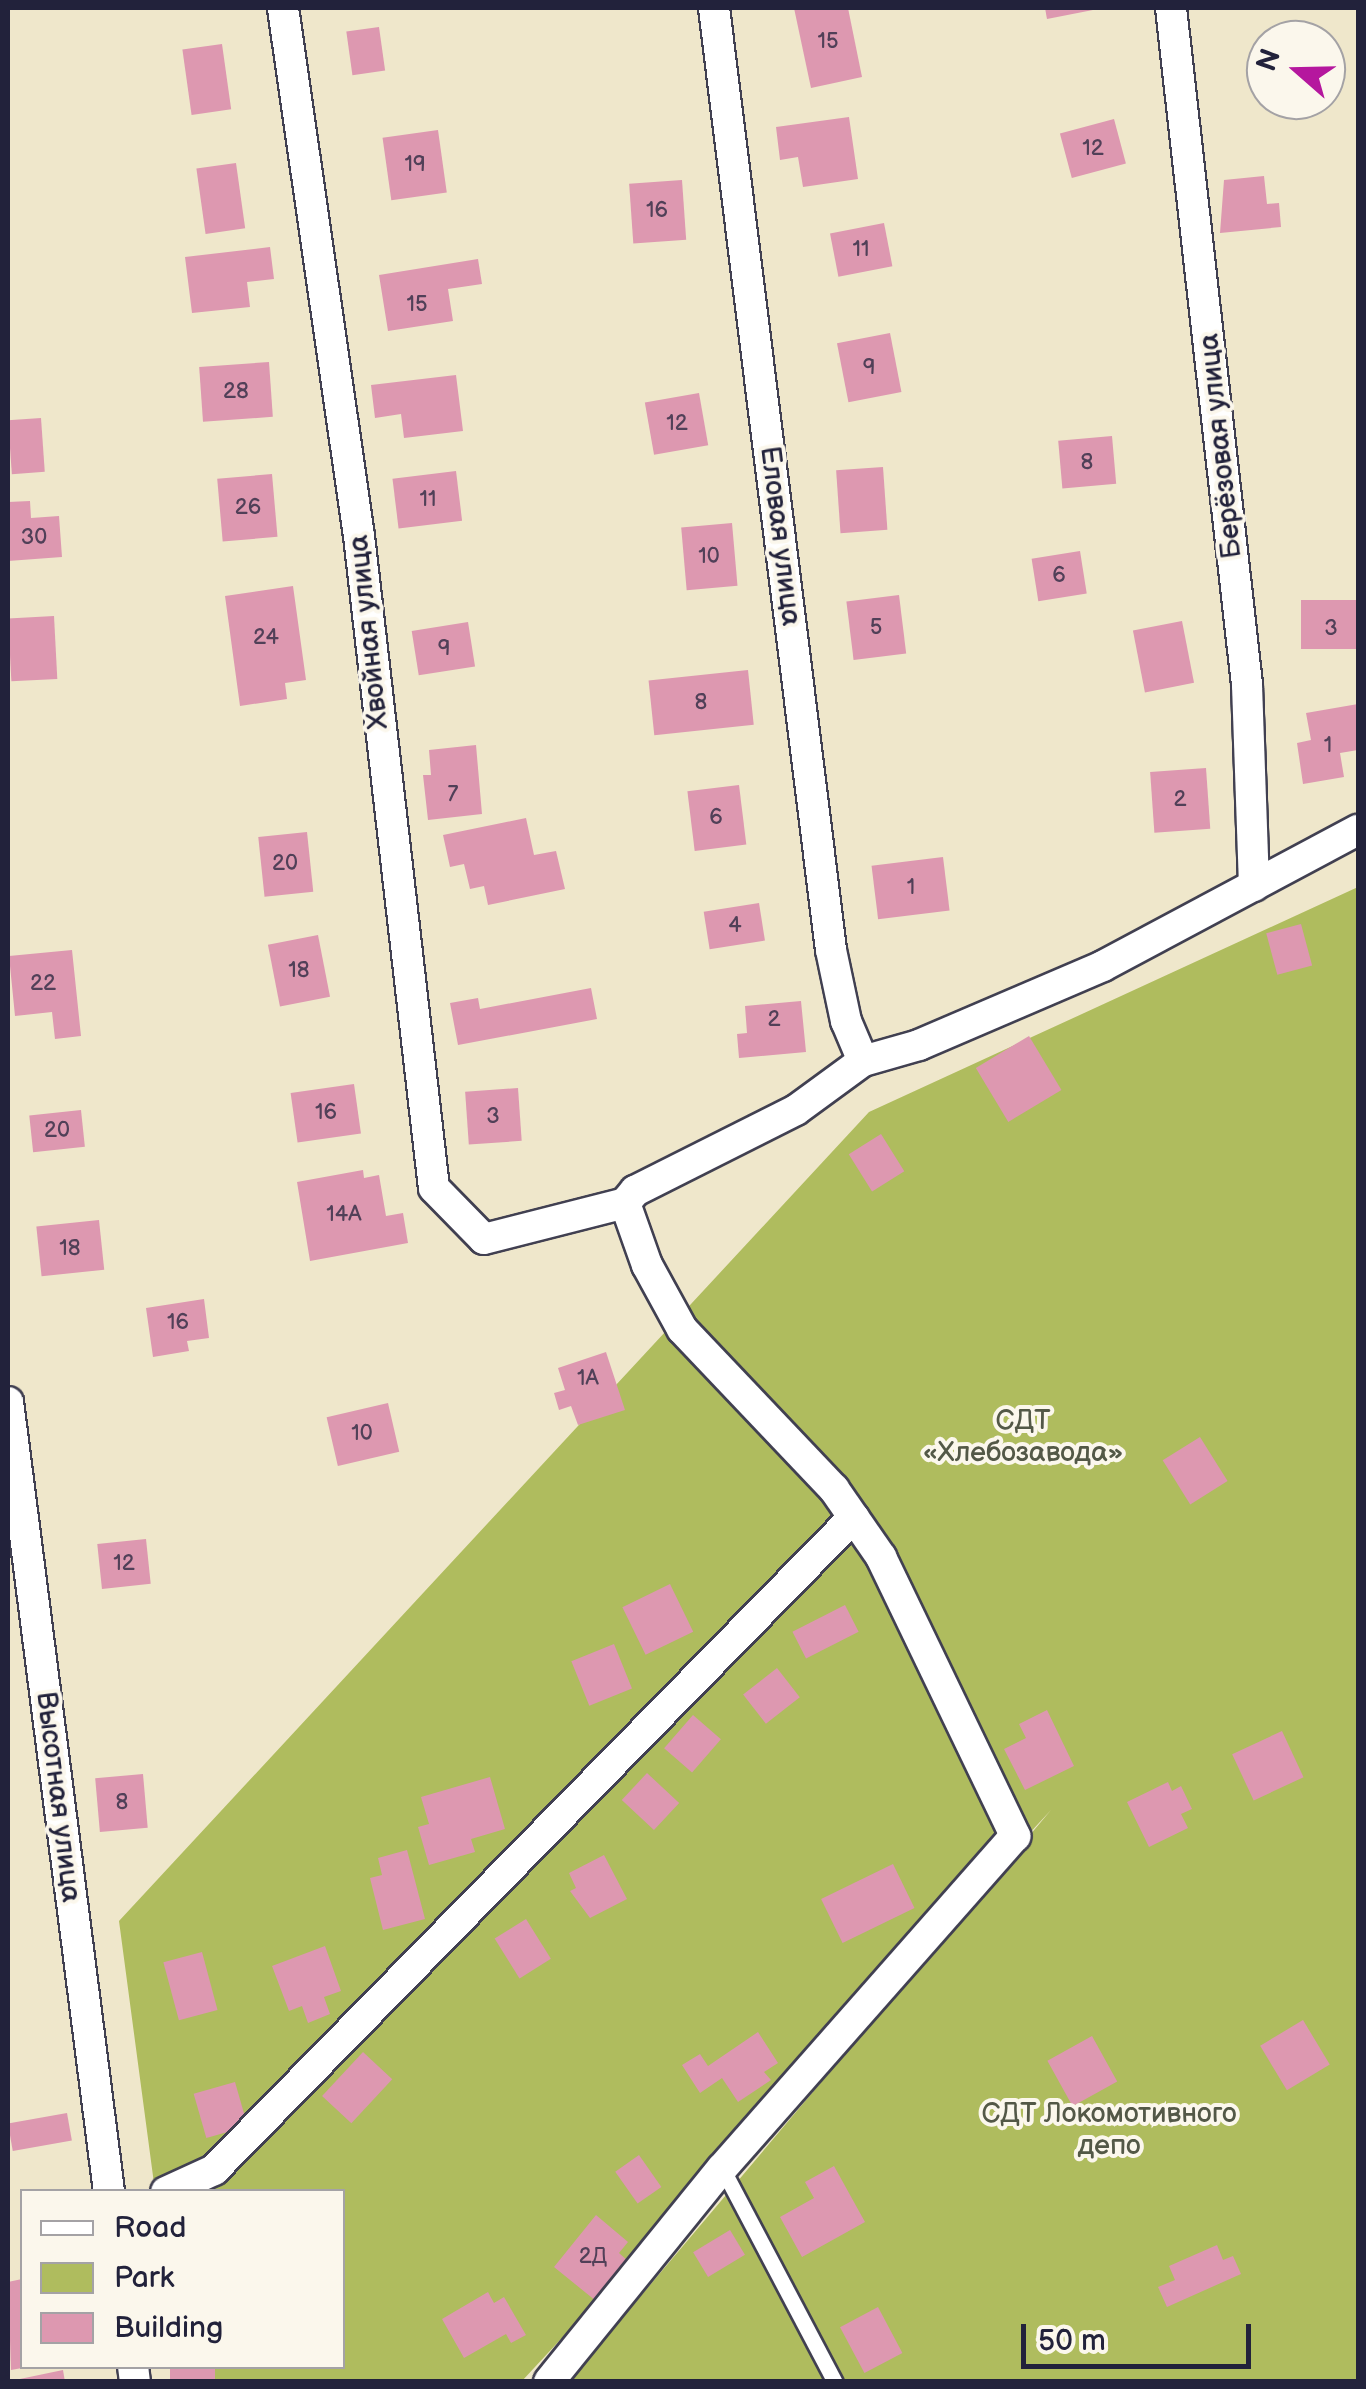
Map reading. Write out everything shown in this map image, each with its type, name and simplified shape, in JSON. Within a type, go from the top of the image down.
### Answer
[{"type":"street","name":"Хвойная улица","points":[[283,8],[360,536],[434,1188],[484,1239],[625,1203]]},
{"type":"street","name":"Еловая улица","points":[[714,8],[832,950],[846,1021],[863,1061]]},
{"type":"street","name":"Берёзовая улица","points":[[1172,8],[1248,685],[1254,886]]},
{"type":"street","points":[[549,2382],[722,2168],[1014,1836],[881,1557],[854,1517],[682,1328],[647,1265],[625,1203],[635,1191],[796,1110],[863,1061],[919,1045],[1103,966],[1358,830]]},
{"type":"street","name":"Высотная улица","points":[[8,1402],[109,2189]]},
{"type":"street","points":[[173,2189],[214,2170],[854,1517]]},
{"type":"lane","points":[[722,2168],[834,2382]]},
{"type":"green space","name":"СДТ «Хлебозавода»","points":[[1358,887],[1358,2381],[569,2381],[1051,1810],[522,2381],[180,2381],[178,2369],[345,2369],[345,2189],[155,2189],[119,1921],[869,1112]]},
{"type":"building","points":[[794,8],[848,8],[862,77],[811,88]]},
{"type":"building","points":[[1045,8],[1098,8],[1098,9],[1047,19]]},
{"type":"building","points":[[379,27],[385,71],[352,75],[346,32]]},
{"type":"building","points":[[222,44],[231,109],[192,115],[182,50]]},
{"type":"building","points":[[849,117],[858,179],[803,187],[798,157],[780,160],[776,127]]},
{"type":"building","points":[[1114,119],[1126,163],[1072,178],[1060,133]]},
{"type":"building","points":[[438,130],[447,192],[391,200],[383,138]]},
{"type":"building","points":[[236,163],[245,228],[206,234],[196,169]]},
{"type":"building","points":[[1264,176],[1267,204],[1279,203],[1281,227],[1220,233],[1224,180]]},
{"type":"building","points":[[682,180],[686,240],[633,244],[629,184]]},
{"type":"building","points":[[884,223],[892,266],[838,277],[830,233]]},
{"type":"building","points":[[270,247],[274,279],[247,282],[250,307],[192,313],[185,257]]},
{"type":"building","points":[[478,259],[482,284],[448,289],[453,321],[388,331],[379,275]]},
{"type":"building","points":[[890,333],[901,392],[848,402],[837,343]]},
{"type":"building","points":[[269,362],[273,417],[203,422],[199,367]]},
{"type":"building","points":[[456,375],[463,431],[404,438],[401,414],[375,418],[371,385]]},
{"type":"building","points":[[699,393],[708,445],[654,455],[645,403]]},
{"type":"building","points":[[41,418],[45,472],[12,474],[8,420]]},
{"type":"building","points":[[1112,436],[1116,484],[1062,489],[1058,441]]},
{"type":"building","points":[[883,467],[887,530],[841,533],[836,470]]},
{"type":"building","points":[[456,471],[462,521],[399,528],[392,479]]},
{"type":"building","points":[[272,474],[277,537],[223,542],[217,479]]},
{"type":"building","points":[[30,501],[31,518],[59,516],[62,557],[8,561],[8,502]]},
{"type":"building","points":[[732,523],[737,586],[687,590],[681,527]]},
{"type":"building","points":[[1080,551],[1087,593],[1038,601],[1032,559]]},
{"type":"building","points":[[293,586],[306,680],[285,683],[287,699],[240,706],[225,596]]},
{"type":"building","points":[[899,595],[906,654],[854,660],[846,601]]},
{"type":"building","points":[[1301,600],[1358,600],[1358,649],[1301,649]]},
{"type":"building","points":[[54,616],[57,679],[11,681],[8,618]]},
{"type":"building","points":[[1182,621],[1194,683],[1145,692],[1133,631]]},
{"type":"building","points":[[468,622],[475,666],[419,675],[412,631]]},
{"type":"building","points":[[748,670],[754,725],[654,735],[649,680]]},
{"type":"building","points":[[1358,704],[1358,750],[1340,753],[1344,777],[1303,784],[1297,743],[1311,740],[1306,713]]},
{"type":"building","points":[[476,745],[482,814],[428,820],[423,775],[431,775],[429,750]]},
{"type":"building","points":[[1206,768],[1210,829],[1154,833],[1150,772]]},
{"type":"building","points":[[739,785],[746,845],[695,851],[687,791]]},
{"type":"building","points":[[526,818],[534,855],[556,851],[565,889],[488,905],[484,886],[470,889],[464,864],[450,867],[443,835]]},
{"type":"building","points":[[307,832],[313,892],[265,897],[258,837]]},
{"type":"building","points":[[943,857],[950,911],[878,919],[872,866]]},
{"type":"building","points":[[759,903],[765,941],[710,949],[704,912]]},
{"type":"building","points":[[1301,924],[1312,966],[1277,975],[1266,933]]},
{"type":"building","points":[[318,935],[330,997],[280,1007],[268,945]]},
{"type":"building","points":[[72,950],[81,1036],[55,1039],[52,1012],[15,1016],[9,956]]},
{"type":"building","points":[[591,988],[597,1019],[458,1045],[450,1003],[478,998],[480,1009]]},
{"type":"building","points":[[801,1001],[806,1052],[739,1058],[737,1034],[747,1033],[745,1006]]},
{"type":"building","points":[[1029,1036],[1061,1090],[1008,1122],[976,1068]]},
{"type":"building","points":[[354,1084],[361,1134],[298,1142],[291,1093]]},
{"type":"building","points":[[518,1088],[522,1141],[469,1145],[465,1092]]},
{"type":"building","points":[[81,1110],[85,1147],[33,1152],[29,1115]]},
{"type":"building","points":[[881,1134],[904,1171],[872,1191],[849,1154]]},
{"type":"building","points":[[363,1170],[364,1178],[379,1175],[386,1216],[403,1213],[408,1243],[310,1261],[297,1182]]},
{"type":"building","points":[[99,1220],[104,1270],[42,1276],[36,1227]]},
{"type":"building","points":[[204,1299],[209,1338],[187,1341],[189,1351],[153,1357],[146,1308]]},
{"type":"building","points":[[606,1352],[625,1410],[578,1425],[571,1406],[559,1410],[554,1393],[565,1390],[558,1368]]},
{"type":"building","points":[[388,1403],[399,1452],[338,1466],[327,1417]]},
{"type":"building","points":[[1200,1437],[1228,1481],[1190,1504],[1163,1460]]},
{"type":"building","points":[[146,1539],[151,1584],[102,1589],[97,1544]]},
{"type":"building","points":[[670,1584],[693,1632],[646,1655],[622,1607]]},
{"type":"building","points":[[845,1605],[859,1632],[806,1659],[792,1632]]},
{"type":"building","points":[[614,1644],[632,1689],[589,1706],[571,1661]]},
{"type":"building","points":[[777,1668],[800,1697],[766,1724],[743,1694]]},
{"type":"building","points":[[1047,1710],[1074,1766],[1025,1790],[1004,1749],[1026,1738],[1019,1724]]},
{"type":"building","points":[[693,1715],[721,1739],[692,1772],[664,1748]]},
{"type":"building","points":[[1282,1731],[1304,1777],[1254,1800],[1232,1754]]},
{"type":"building","points":[[647,1773],[679,1803],[654,1830],[622,1800]]},
{"type":"building","points":[[143,1774],[148,1828],[100,1832],[95,1778]]},
{"type":"building","points":[[490,1777],[505,1829],[471,1839],[475,1852],[429,1865],[418,1827],[429,1824],[421,1797]]},
{"type":"building","points":[[1168,1782],[1172,1791],[1181,1786],[1192,1809],[1181,1814],[1188,1828],[1149,1847],[1127,1802]]},
{"type":"building","points":[[407,1850],[425,1919],[383,1930],[370,1878],[382,1875],[378,1858]]},
{"type":"building","points":[[604,1855],[627,1899],[590,1918],[570,1891],[576,1888],[569,1873]]},
{"type":"building","points":[[893,1864],[914,1908],[843,1943],[821,1899]]},
{"type":"building","points":[[526,1919],[551,1959],[520,1978],[495,1939]]},
{"type":"building","points":[[325,1946],[341,1991],[324,1997],[330,2014],[308,2023],[302,2006],[289,2011],[272,1966]]},
{"type":"building","points":[[202,1952],[218,2010],[179,2020],[163,1962]]},
{"type":"building","points":[[1303,2020],[1330,2065],[1287,2090],[1260,2046]]},
{"type":"building","points":[[758,2032],[778,2063],[764,2072],[771,2080],[738,2102],[722,2078],[700,2093],[682,2065],[700,2054],[708,2066]]},
{"type":"building","points":[[1092,2036],[1117,2081],[1073,2106],[1047,2061]]},
{"type":"building","points":[[363,2052],[392,2079],[351,2123],[322,2096]]},
{"type":"building","points":[[235,2082],[248,2126],[206,2138],[194,2094]]},
{"type":"building","points":[[67,2113],[72,2141],[13,2151],[8,2123]]},
{"type":"building","points":[[639,2155],[661,2187],[638,2204],[615,2172]]},
{"type":"building","points":[[834,2166],[865,2222],[802,2257],[780,2217],[814,2198],[805,2182]]},
{"type":"building","points":[[596,2215],[628,2242],[619,2253],[628,2261],[596,2301],[554,2267]]},
{"type":"building","points":[[730,2230],[745,2255],[708,2277],[693,2252]]},
{"type":"building","points":[[1217,2245],[1223,2260],[1233,2256],[1241,2274],[1167,2307],[1158,2287],[1175,2280],[1169,2266]]},
{"type":"building","points":[[20,2279],[20,2368],[11,2370],[8,2282]]},
{"type":"building","points":[[488,2292],[494,2303],[504,2297],[526,2335],[511,2343],[506,2334],[464,2358],[442,2319]]},
{"type":"building","points":[[878,2307],[902,2353],[864,2373],[840,2327]]},
{"type":"building","points":[[170,2369],[215,2369],[215,2382],[170,2382]]},
{"type":"building","points":[[63,2370],[65,2382],[15,2382],[15,2380]]},
{"type":"park label","name":"СДТ Локомотивного депо","points":[[1109,2130]]}]
